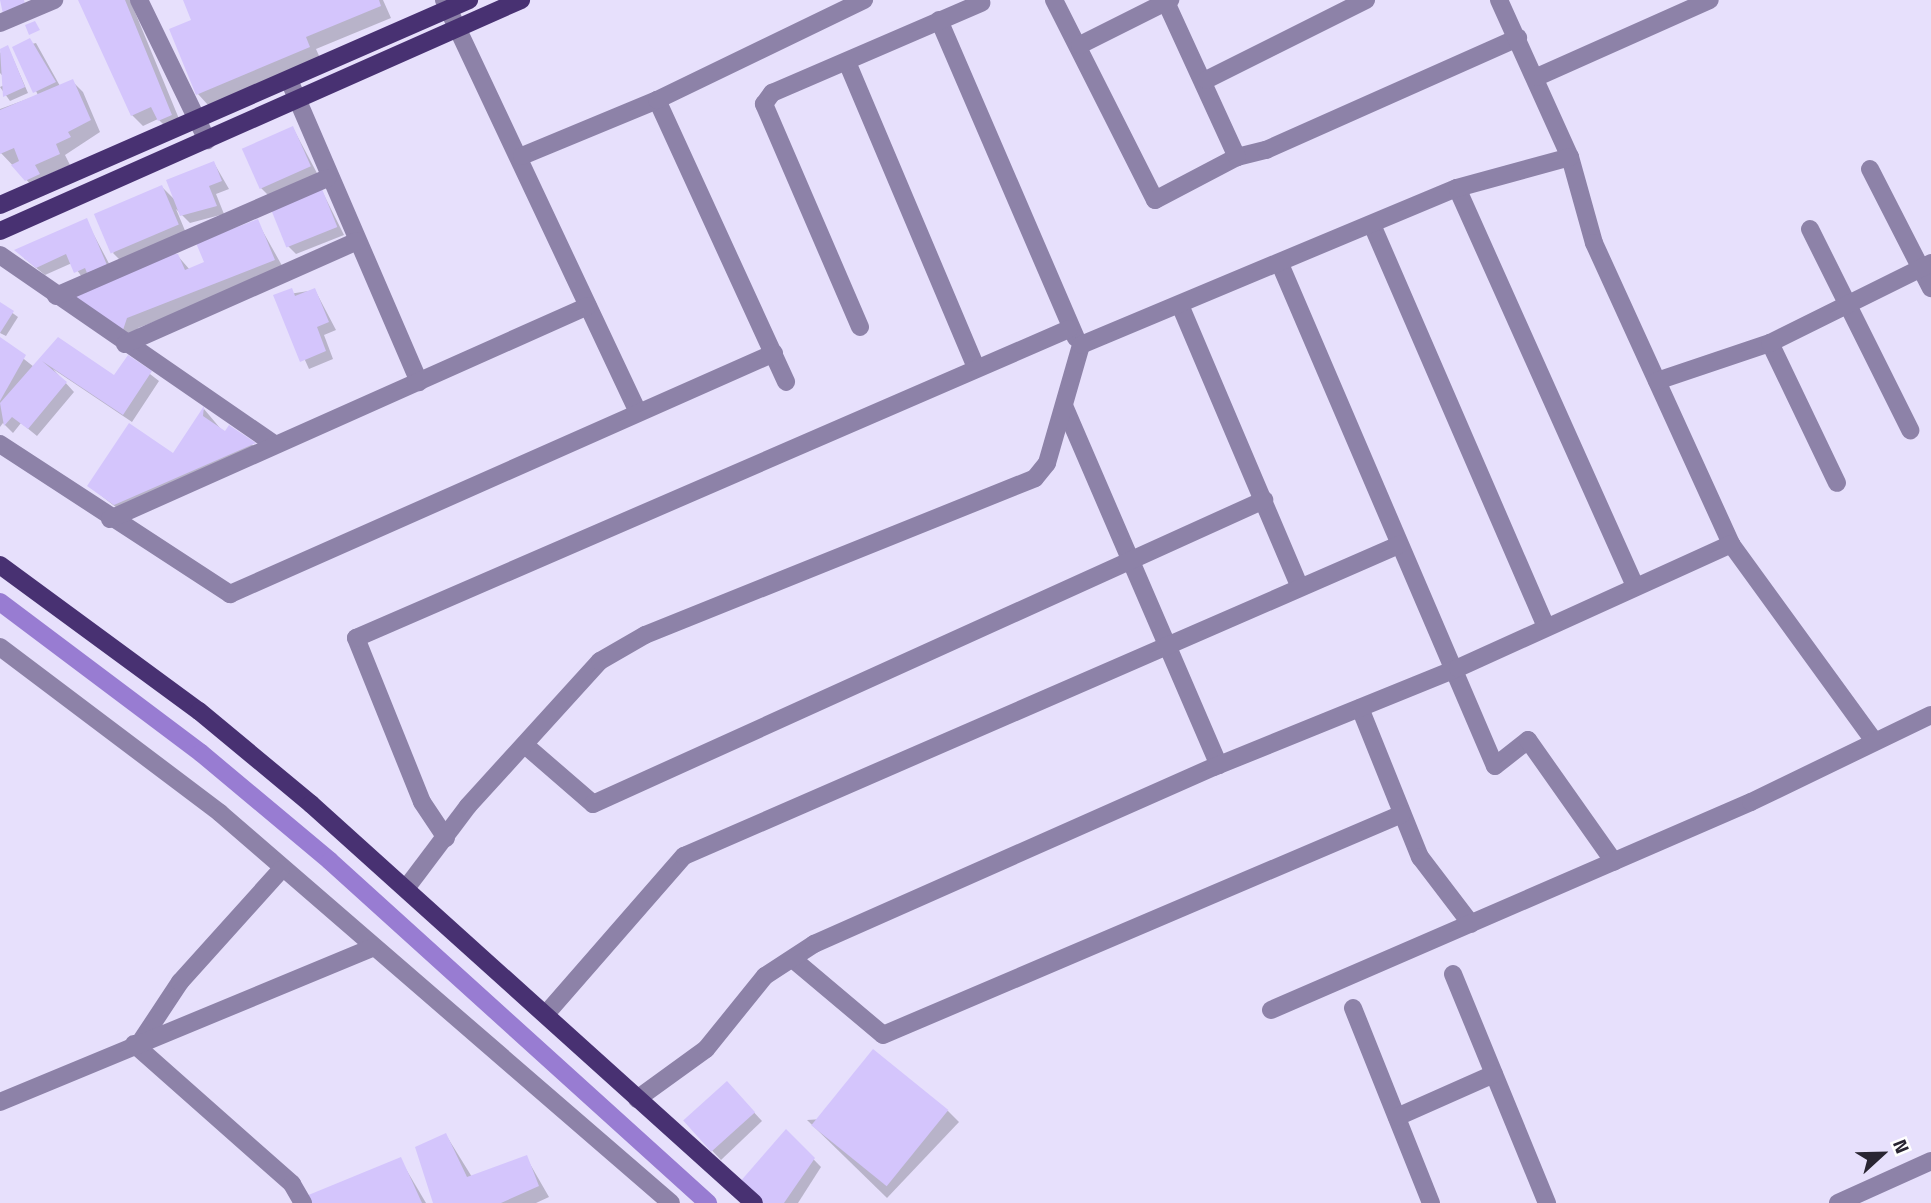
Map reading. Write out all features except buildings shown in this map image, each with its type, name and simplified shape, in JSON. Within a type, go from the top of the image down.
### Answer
[{"type":"main road","points":[[0,205],[289,80],[446,4],[468,0]]},
{"type":"main road","points":[[0,231],[520,0]]},
{"type":"main road","points":[[0,565],[199,711],[407,887],[754,1203]]},
{"type":"street","points":[[0,23],[54,0]]},
{"type":"street","points":[[139,0],[207,140]]},
{"type":"street","points":[[522,156],[657,100],[864,0]]},
{"type":"street","points":[[1054,0],[1080,45],[1081,62],[1155,200],[1237,157],[1266,150],[1518,38]]},
{"type":"street","points":[[1206,80],[1366,0]]},
{"type":"street","points":[[1499,0],[1537,77],[1570,157],[1594,243],[1731,544],[1874,741]]},
{"type":"street","points":[[1537,77],[1710,0]]},
{"type":"street","points":[[1080,45],[1167,1],[1206,80],[1237,157]]},
{"type":"street","points":[[860,327],[764,104],[772,93],[981,3]]},
{"type":"street","points":[[446,4],[522,156],[638,412]]},
{"type":"street","points":[[939,20],[1069,329],[1081,345]]},
{"type":"street","points":[[847,62],[976,367]]},
{"type":"street","points":[[289,80],[328,177],[419,383]]},
{"type":"street","points":[[657,100],[786,382]]},
{"type":"street","points":[[1081,345],[1373,227],[1457,188],[1570,157]]},
{"type":"street","points":[[1870,169],[1926,265],[1931,289]]},
{"type":"street","points":[[56,296],[328,177]]},
{"type":"street","points":[[1457,188],[1635,586]]},
{"type":"street","points":[[1373,227],[1546,627]]},
{"type":"street","points":[[1810,229],[1910,430]]},
{"type":"street","points":[[125,344],[357,241]]},
{"type":"street","points":[[0,255],[125,344],[273,443]]},
{"type":"street","points":[[1280,264],[1495,766],[1528,740],[1614,862]]},
{"type":"street","points":[[1657,381],[1770,343],[1926,265]]},
{"type":"street","points":[[1180,305],[1299,585]]},
{"type":"street","points":[[110,519],[273,443],[419,383],[588,306]]},
{"type":"street","points":[[446,838],[422,802],[356,638],[525,569],[976,367],[1069,329]]},
{"type":"street","points":[[1770,343],[1837,483]]},
{"type":"street","points":[[407,887],[525,745],[600,661],[645,635],[1035,478],[1047,463],[1081,345]]},
{"type":"street","points":[[0,444],[110,519],[230,594],[774,353]]},
{"type":"street","points":[[1065,408],[1219,765]]},
{"type":"street","points":[[525,745],[593,804],[1129,556],[1264,500]]},
{"type":"street","points":[[637,1098],[706,1049],[765,976],[794,960],[814,944],[1219,765],[1455,670],[1731,544]]},
{"type":"street","points":[[546,1014],[684,856],[1169,647],[1299,585],[1399,545]]},
{"type":"street","points":[[0,647],[220,813],[371,948],[671,1203]]},
{"type":"street","points":[[1360,708],[1420,857],[1471,924]]},
{"type":"street","points":[[1271,1010],[1614,862],[1931,715]]},
{"type":"street","points":[[794,960],[883,1035],[1402,814]]},
{"type":"street","points":[[138,1042],[180,982],[281,870]]},
{"type":"street","points":[[0,1102],[138,1042],[371,948]]},
{"type":"street","points":[[1453,974],[1547,1203]]},
{"type":"street","points":[[1353,1008],[1431,1203]]},
{"type":"street","points":[[138,1042],[292,1184],[303,1203]]},
{"type":"street","points":[[1397,1117],[1494,1074]]},
{"type":"street","points":[[1838,1203],[1931,1161]]},
{"type":"waterway","points":[[0,602],[201,753],[330,861],[708,1203]]}]
